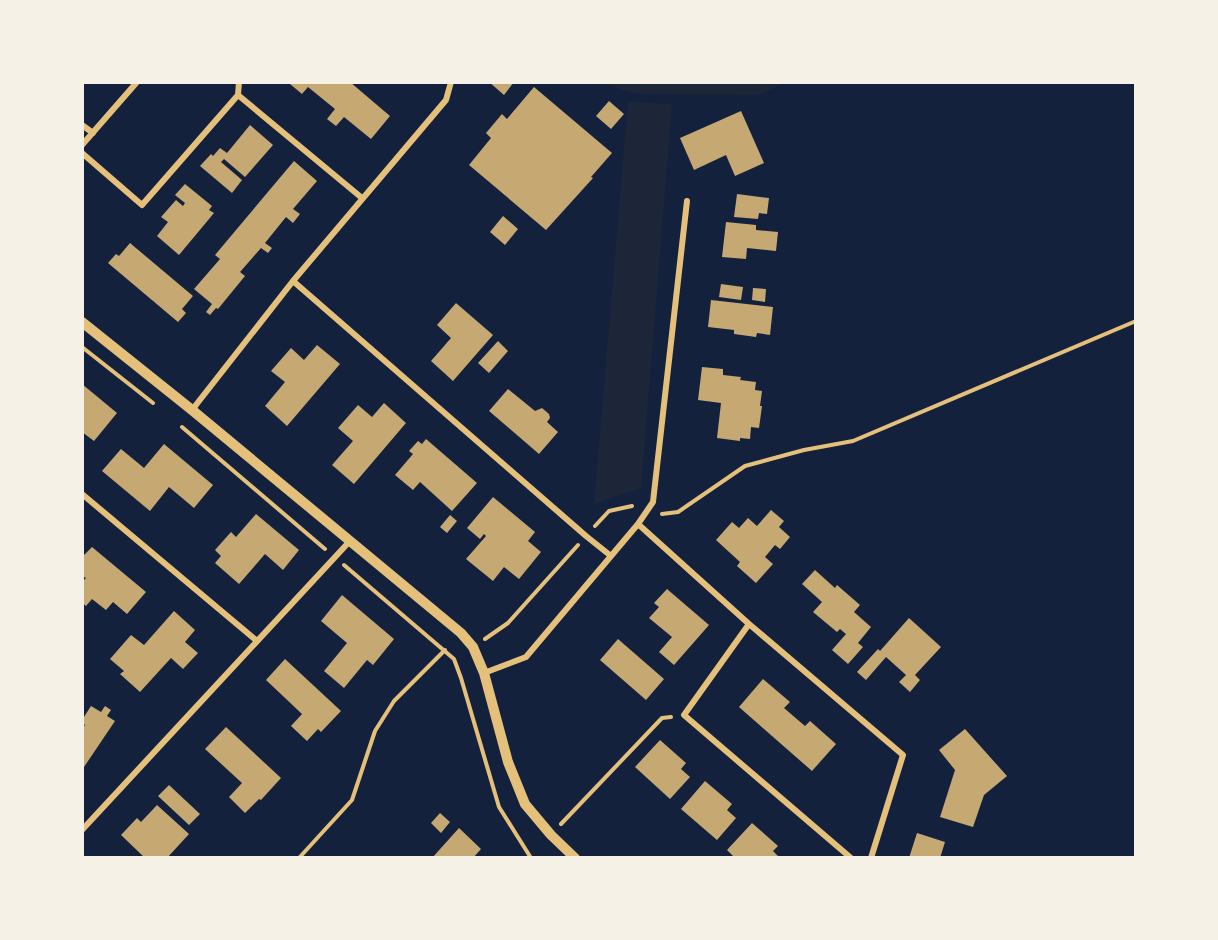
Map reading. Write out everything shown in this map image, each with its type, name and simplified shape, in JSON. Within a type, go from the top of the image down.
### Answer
[{"type":"street","points":[[82,146],[137,82]]},
{"type":"street","points":[[82,153],[142,205],[238,95],[239,82]]},
{"type":"street","points":[[192,410],[293,281],[446,100],[451,82]]},
{"type":"street","points":[[238,95],[362,198]]},
{"type":"street","points":[[82,125],[93,133]]},
{"type":"street","points":[[484,673],[526,657],[638,524],[653,502],[687,201]]},
{"type":"street","points":[[293,281],[611,556]]},
{"type":"street","points":[[82,322],[192,410],[461,633],[473,646],[484,673],[508,762],[525,804],[550,836],[571,856]]},
{"type":"street","points":[[82,494],[258,641]]},
{"type":"street","points":[[638,524],[748,624],[903,755],[871,858]]},
{"type":"street","points":[[82,830],[350,542]]},
{"type":"street","points":[[748,624],[684,715],[851,858]]},
{"type":"path","points":[[644,516],[678,512],[745,466],[804,450],[853,441],[1136,321]]},
{"type":"path","points":[[82,347],[154,404]]},
{"type":"path","points":[[181,426],[454,659],[499,807],[531,858]]},
{"type":"path","points":[[454,659],[508,623],[609,511],[653,502]]},
{"type":"path","points":[[299,858],[352,800],[375,731],[394,701],[445,650]]},
{"type":"path","points":[[550,836],[662,718],[684,715]]},
{"type":"shaded area","points":[[599,83],[783,83],[759,95],[637,94]]},
{"type":"shaded area","points":[[628,102],[672,104],[641,488],[594,504]]},
{"type":"building","points":[[292,82],[350,82],[390,116],[371,139],[344,117],[336,126],[327,119],[335,109],[308,87],[302,94],[290,84]]},
{"type":"building","points":[[489,82],[514,82],[504,95]]},
{"type":"building","points":[[534,87],[612,153],[591,177],[593,178],[546,230],[469,165],[491,138],[486,133],[502,114],[507,119]]},
{"type":"building","points":[[609,101],[624,114],[611,129],[596,116]]},
{"type":"building","points":[[741,111],[764,163],[735,176],[726,155],[694,170],[680,138]]},
{"type":"building","points":[[250,125],[273,145],[245,177],[224,159],[221,162],[242,180],[232,193],[200,166],[220,148],[227,153]]},
{"type":"building","points":[[294,161],[317,181],[293,209],[300,214],[293,223],[286,217],[265,243],[272,248],[268,253],[261,248],[240,272],[245,276],[218,309],[216,308],[210,315],[206,312],[212,304],[194,289],[220,259],[215,255]]},
{"type":"building","points":[[185,184],[212,206],[209,210],[214,213],[179,255],[157,236],[168,222],[161,217],[176,200],[183,206],[185,203],[175,195]]},
{"type":"building","points":[[737,194],[769,198],[767,214],[759,213],[758,219],[734,217]]},
{"type":"building","points":[[503,216],[518,229],[505,245],[490,232]]},
{"type":"building","points":[[726,222],[756,225],[756,230],[778,232],[776,251],[747,248],[746,259],[722,257]]},
{"type":"building","points":[[130,243],[193,296],[182,309],[186,313],[178,322],[108,263],[116,254],[119,256]]},
{"type":"building","points":[[721,284],[743,287],[741,300],[719,297]]},
{"type":"building","points":[[753,288],[766,289],[765,302],[752,300]]},
{"type":"building","points":[[711,300],[773,307],[770,335],[757,333],[756,337],[734,334],[734,330],[708,327]]},
{"type":"building","points":[[456,303],[493,335],[453,381],[431,361],[451,338],[437,325]]},
{"type":"building","points":[[498,341],[508,351],[489,373],[478,363]]},
{"type":"building","points":[[317,345],[340,364],[287,426],[265,406],[285,382],[271,371],[291,348],[304,360]]},
{"type":"building","points":[[702,367],[723,369],[723,375],[756,382],[755,390],[762,391],[759,428],[751,427],[750,439],[740,438],[740,441],[717,438],[721,403],[698,400]]},
{"type":"building","points":[[82,384],[117,413],[94,441],[82,432]]},
{"type":"building","points":[[508,389],[535,411],[542,408],[549,414],[550,418],[547,422],[558,432],[539,454],[489,411]]},
{"type":"building","points":[[384,403],[406,423],[354,484],[332,465],[353,441],[338,428],[358,405],[372,417]]},
{"type":"building","points":[[426,439],[477,483],[452,511],[420,482],[413,490],[395,475],[413,454],[409,451],[418,441],[422,444]]},
{"type":"building","points":[[164,444],[213,485],[194,508],[169,487],[150,511],[102,471],[121,449],[144,468]]},
{"type":"building","points":[[493,497],[535,532],[528,541],[541,552],[519,579],[504,567],[493,581],[466,559],[486,536],[484,534],[480,539],[467,528]]},
{"type":"building","points":[[771,510],[784,521],[779,527],[790,537],[780,549],[775,545],[765,557],[773,564],[756,583],[737,566],[740,562],[716,540],[732,522],[739,528],[748,518],[757,526]]},
{"type":"building","points":[[256,514],[299,550],[283,570],[265,554],[239,584],[215,563],[221,556],[215,550],[231,532],[236,537]]},
{"type":"building","points":[[450,515],[457,521],[447,533],[440,527]]},
{"type":"building","points":[[92,547],[146,592],[127,614],[113,602],[106,610],[92,599],[86,606],[82,603],[82,582],[86,578],[82,576],[82,557]]},
{"type":"building","points":[[815,570],[835,588],[837,585],[860,605],[854,612],[871,627],[858,643],[863,647],[848,664],[832,650],[846,634],[840,629],[837,632],[813,612],[822,602],[802,584]]},
{"type":"building","points":[[667,589],[709,625],[674,665],[659,652],[672,637],[649,618],[659,607],[654,603]]},
{"type":"building","points":[[342,595],[394,639],[373,665],[367,660],[344,688],[324,671],[347,643],[321,621]]},
{"type":"building","points":[[174,611],[195,630],[185,642],[198,653],[183,669],[171,658],[140,692],[120,674],[124,671],[110,659],[131,635],[144,645]]},
{"type":"building","points":[[909,618],[941,647],[915,675],[920,680],[910,692],[899,682],[906,675],[886,657],[866,680],[857,672],[878,649],[880,651]]},
{"type":"building","points":[[618,639],[664,679],[646,700],[600,660]]},
{"type":"building","points":[[285,659],[341,711],[321,732],[318,729],[307,741],[291,726],[302,714],[266,680]]},
{"type":"building","points":[[763,679],[790,702],[784,708],[805,726],[810,721],[836,744],[812,771],[739,707]]},
{"type":"building","points":[[91,706],[101,712],[105,706],[111,710],[107,716],[115,721],[82,770],[82,729],[85,725],[82,720]]},
{"type":"building","points":[[226,727],[281,778],[261,800],[259,799],[245,813],[229,797],[242,783],[205,749]]},
{"type":"building","points":[[965,729],[1007,776],[984,795],[973,827],[940,817],[955,770],[939,750]]},
{"type":"building","points":[[660,740],[686,763],[681,769],[690,777],[670,799],[635,767]]},
{"type":"building","points":[[705,781],[732,804],[727,810],[736,818],[717,840],[681,809]]},
{"type":"building","points":[[169,785],[200,814],[189,825],[158,796]]},
{"type":"building","points":[[157,805],[189,834],[167,858],[145,858],[121,835],[137,818],[141,822]]},
{"type":"building","points":[[440,813],[450,822],[441,833],[431,823]]},
{"type":"building","points":[[752,823],[778,846],[773,851],[780,858],[735,858],[727,850]]},
{"type":"building","points":[[459,828],[481,849],[473,858],[432,858]]},
{"type":"building","points":[[917,833],[945,842],[940,858],[909,858]]}]
